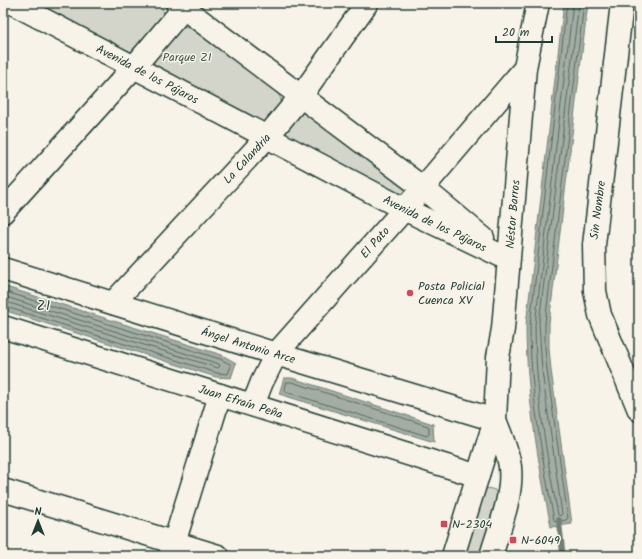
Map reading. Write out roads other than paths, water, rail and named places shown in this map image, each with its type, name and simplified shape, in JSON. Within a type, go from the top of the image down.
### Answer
[{"type":"street","name":"Avenida de los Pájaros","points":[[12,3],[404,209],[508,259]]},
{"type":"street","name":"La Calandria","points":[[113,303],[267,137],[301,96],[367,3]]},
{"type":"street","name":"Sin Nombre","points":[[622,3],[594,246],[595,291],[600,315],[639,410]]},
{"type":"street","name":"Avenida de los Pájaros","points":[[183,5],[423,188],[508,259]]},
{"type":"street","points":[[3,212],[134,67],[183,5]]},
{"type":"street","name":"Néstor Barros","points":[[453,556],[495,420],[498,357],[503,329],[525,68],[537,5]]},
{"type":"street","name":"El Pato","points":[[253,405],[262,382],[276,354],[423,188],[525,68]]},
{"type":"street","name":"Ángel Antonio Arce","points":[[3,269],[495,420]]},
{"type":"street","name":"Juan Efraín Peña","points":[[3,326],[478,476]]},
{"type":"street","points":[[172,549],[220,395]]},
{"type":"street","name":"Néstor Barros","points":[[491,556],[507,503],[511,476],[509,458],[495,420]]},
{"type":"street","points":[[3,490],[172,549],[218,556]]},
{"type":"water","points":[[564,3],[588,3],[549,323],[551,370],[572,524],[551,527],[530,401],[526,325]]},
{"type":"water","points":[[3,286],[222,355],[236,363],[231,378],[216,377],[3,310]]},
{"type":"water","points":[[284,378],[292,378],[433,424],[434,442],[279,394]]},
{"type":"waterway","points":[[559,520],[563,556]]},
{"type":"place","name":"Posta Policial Cuenca XV","points":[[410,293]]},
{"type":"place","name":"N-2304","points":[[444,524]]},
{"type":"place","name":"N-6049","points":[[513,540]]},
{"type":"district","name":"Z1","points":[[44,306]]},
{"type":"park label","name":"Parque Z1","points":[[187,57]]}]
